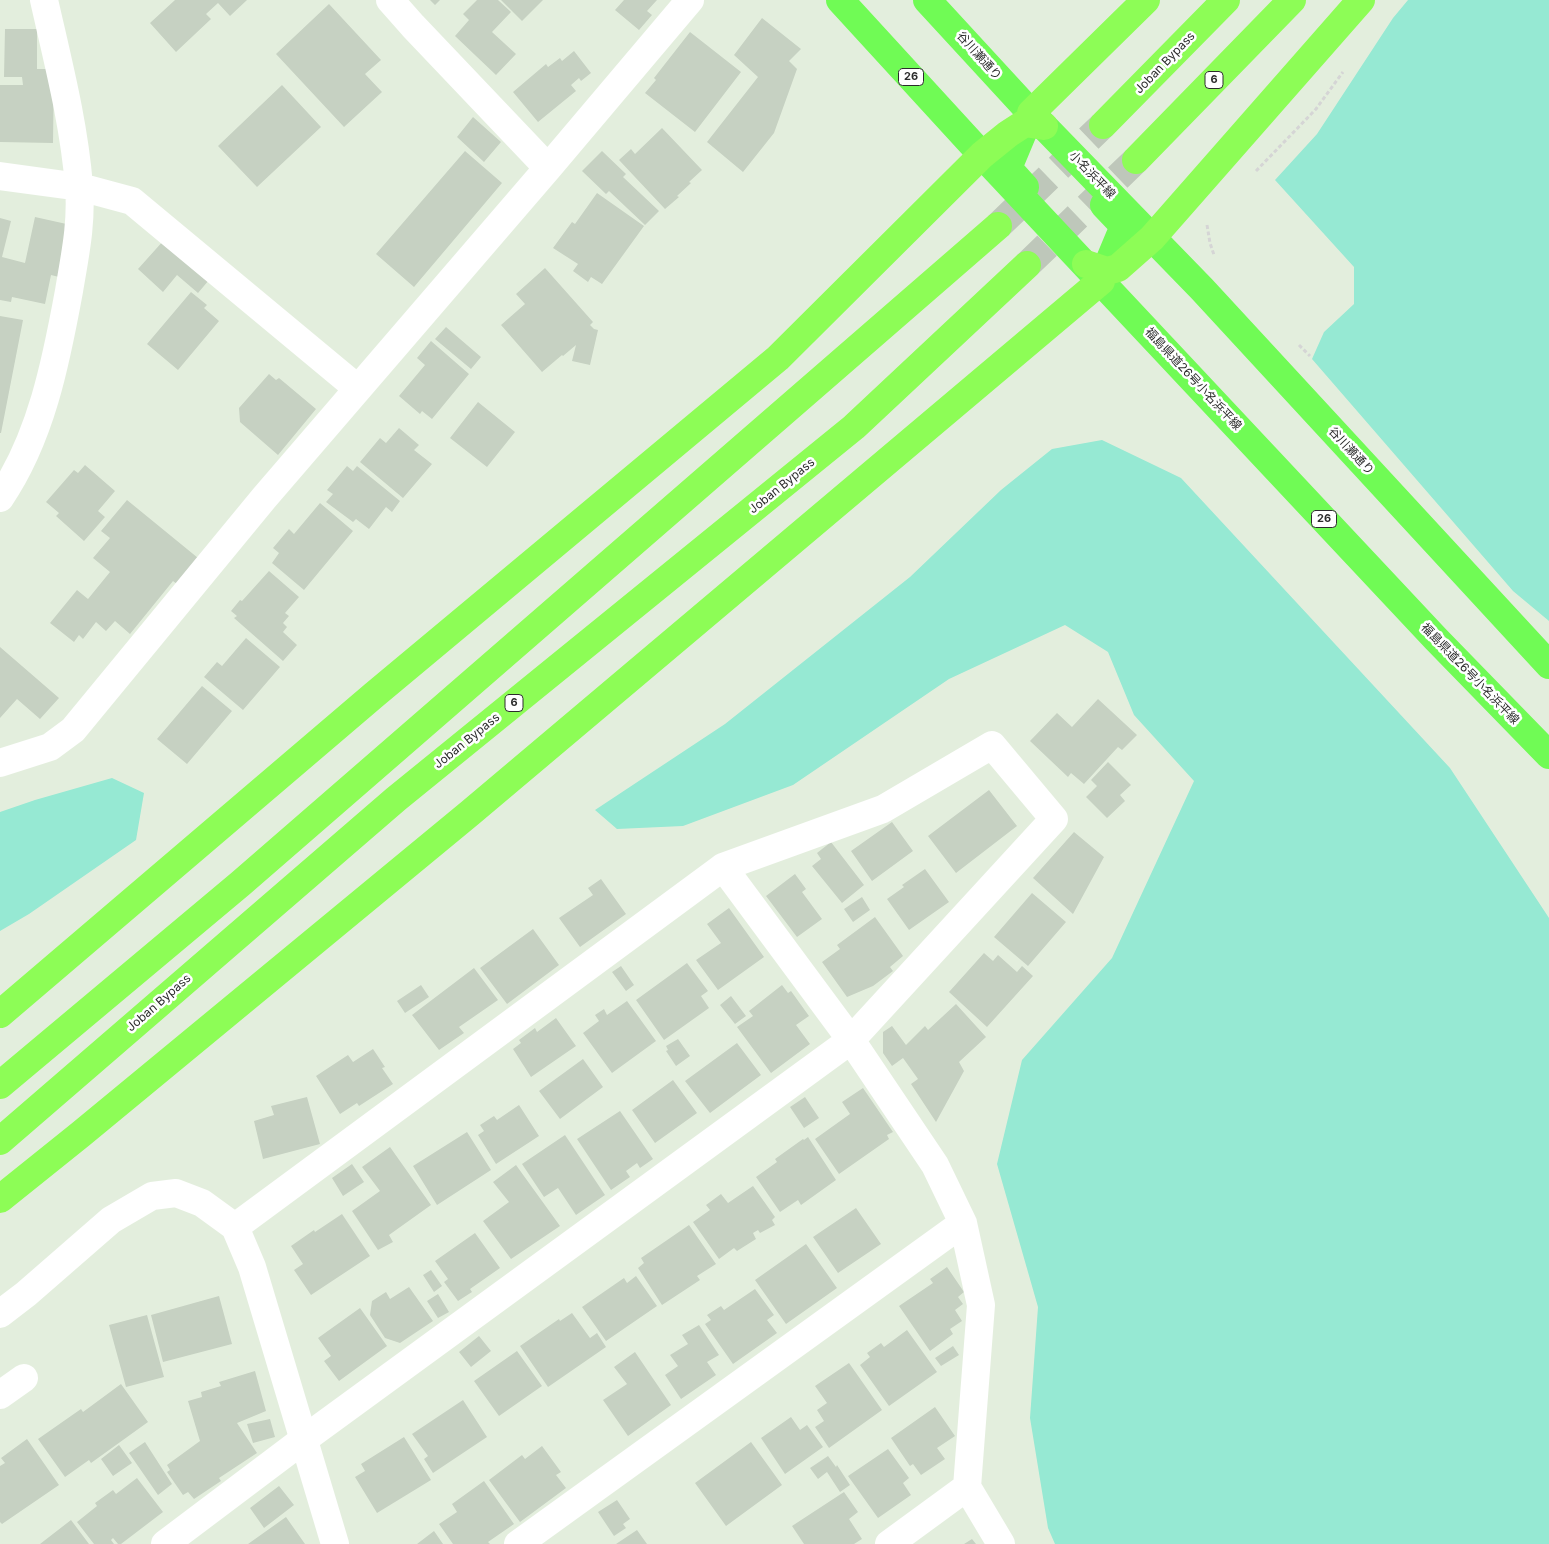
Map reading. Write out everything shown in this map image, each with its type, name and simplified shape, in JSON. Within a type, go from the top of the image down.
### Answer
[{"type":"highway","points":[[0,1014],[374,695],[778,358],[982,155],[1008,134],[1033,121],[1146,0]]},
{"type":"highway","name":"Joban Bypass","points":[[1103,126],[1226,0]]},
{"type":"highway","name":"6","points":[[1136,160],[1292,0]]},
{"type":"highway","points":[[0,1199],[97,1122],[470,813],[1098,272],[1118,268],[1152,238],[1361,0]]},
{"type":"highway","points":[[0,1085],[240,884],[998,226]]},
{"type":"highway","name":"Joban Bypass","points":[[0,1141],[396,799],[854,427],[1027,265]]},
{"type":"main road","name":"福島県道26号小名浜平線","points":[[840,0],[982,155],[1098,272],[1436,639],[1549,755]]},
{"type":"main road","name":"谷川瀬通り","points":[[928,0],[1033,121]]},
{"type":"main road","name":"小名浜平線","points":[[1033,121],[1152,238]]},
{"type":"main road","points":[[1033,121],[1124,226],[1098,272],[1008,168],[1033,121]]},
{"type":"main road","name":"谷川瀬通り","points":[[1152,238],[1208,296],[1549,665]]},
{"type":"street","points":[[0,498],[11,482],[36,426],[58,354],[80,227],[80,187],[74,133],[44,0]]},
{"type":"street","points":[[390,0],[548,168]]},
{"type":"street","points":[[0,763],[50,747],[73,730],[264,498],[690,0]]},
{"type":"street","points":[[0,176],[80,187],[132,201],[357,388]]},
{"type":"street","points":[[165,1544],[303,1440],[851,1040],[1054,819],[992,745],[882,809],[723,867],[235,1227]]},
{"type":"street","points":[[723,867],[851,1040],[934,1166],[963,1223],[981,1305],[967,1487],[1001,1544]]},
{"type":"street","points":[[0,1314],[26,1294],[111,1220],[152,1196],[176,1192],[202,1203],[235,1227],[252,1267],[335,1544]]},
{"type":"street","points":[[518,1544],[963,1223]]},
{"type":"street","points":[[0,1395],[24,1378]]},
{"type":"street","points":[[889,1544],[967,1487]]},
{"type":"path","points":[[1255,172],[1316,109],[1343,71]]},
{"type":"path","points":[[1211,220],[1206,226],[1215,256]]},
{"type":"path","points":[[1296,341],[1316,362]]},
{"type":"shaded area","points":[[1408,0],[1549,0],[1549,621],[1513,591],[1312,359],[1324,332],[1354,304],[1354,267],[1275,180],[1317,134],[1393,18]]},
{"type":"shaded area","points":[[1102,440],[1181,478],[1450,768],[1549,918],[1549,1544],[1055,1544],[1048,1528],[1030,1418],[1038,1307],[997,1164],[1022,1060],[1112,958],[1194,781],[1134,715],[1108,652],[1065,625],[949,679],[793,785],[683,826],[617,829],[595,810],[725,724],[910,577],[1001,490],[1052,449]]},
{"type":"shaded area","points":[[112,778],[144,793],[136,840],[29,914],[0,931],[0,812]]},
{"type":"building","points":[[175,0],[247,0],[230,16],[218,3],[206,14],[211,19],[176,52],[150,23]]},
{"type":"building","points":[[430,0],[440,0],[435,5]]},
{"type":"building","points":[[477,0],[498,0],[511,12],[492,32],[516,54],[496,75],[455,36],[469,20],[463,14]]},
{"type":"building","points":[[501,0],[543,0],[522,21]]},
{"type":"building","points":[[624,0],[657,0],[647,11],[652,15],[639,30],[615,10]]},
{"type":"building","points":[[329,4],[381,60],[365,74],[382,92],[344,127],[276,54]]},
{"type":"building","points":[[762,18],[801,49],[789,61],[797,69],[774,133],[743,172],[707,142],[758,77],[734,55]]},
{"type":"building","points":[[5,29],[37,29],[37,69],[54,69],[53,143],[0,142],[0,85],[23,85],[22,77],[4,77]]},
{"type":"building","points":[[690,32],[741,72],[695,132],[645,93],[656,80],[654,78]]},
{"type":"building","points":[[574,51],[591,73],[581,81],[579,78],[571,85],[576,91],[538,122],[513,92],[546,64],[548,67],[560,58],[562,61]]},
{"type":"building","points":[[282,85],[321,127],[257,187],[218,146]]},
{"type":"building","points":[[473,117],[501,142],[484,162],[457,137]]},
{"type":"building","points":[[662,128],[702,170],[677,196],[679,197],[665,209],[619,160],[631,149],[635,154]]},
{"type":"building","points":[[465,151],[502,183],[414,287],[376,254]]},
{"type":"building","points":[[602,151],[626,174],[623,177],[659,211],[645,225],[609,191],[606,194],[582,171]]},
{"type":"building","points":[[597,193],[644,226],[602,284],[591,277],[588,282],[573,271],[578,264],[553,248],[572,222],[575,224]]},
{"type":"building","points":[[35,217],[71,225],[59,277],[51,275],[45,304],[12,297],[11,302],[0,300],[0,218],[11,221],[2,257],[25,263]]},
{"type":"building","points":[[164,240],[209,280],[198,293],[177,275],[163,292],[138,269]]},
{"type":"building","points":[[545,268],[593,322],[590,325],[598,330],[590,365],[572,361],[576,345],[542,372],[501,325],[525,304],[516,294]]},
{"type":"building","points":[[191,292],[207,305],[204,308],[219,321],[178,370],[147,344]]},
{"type":"building","points":[[0,316],[23,320],[1,433],[0,433]]},
{"type":"building","points":[[446,327],[481,357],[471,369],[435,339]]},
{"type":"building","points":[[431,341],[469,374],[432,419],[422,411],[420,414],[399,396],[425,365],[417,358]]},
{"type":"building","points":[[269,374],[276,380],[279,378],[316,409],[278,455],[240,422],[239,408]]},
{"type":"building","points":[[478,402],[515,432],[487,467],[450,438]]},
{"type":"building","points":[[399,428],[419,445],[414,450],[432,464],[403,498],[360,462],[380,438],[386,443]]},
{"type":"building","points":[[85,465],[115,491],[98,511],[105,517],[84,541],[56,516],[59,513],[46,502],[74,470],[78,473]]},
{"type":"building","points":[[347,466],[353,471],[357,466],[400,501],[392,512],[386,507],[369,529],[356,519],[353,522],[326,502],[333,494],[327,490]]},
{"type":"building","points":[[127,500],[198,558],[177,584],[173,581],[130,634],[115,621],[106,631],[96,622],[83,639],[79,635],[74,642],[50,623],[77,590],[88,599],[110,572],[93,558],[110,538],[101,531]]},
{"type":"building","points":[[320,503],[353,531],[304,590],[272,563],[279,553],[273,548],[289,529],[294,534]]},
{"type":"building","points":[[269,571],[299,597],[285,613],[289,616],[283,623],[287,627],[283,632],[297,645],[283,661],[234,618],[237,616],[231,611]]},
{"type":"building","points":[[246,638],[280,667],[243,710],[204,677],[217,662],[222,666]]},
{"type":"building","points":[[0,647],[59,698],[40,719],[17,699],[0,718]]},
{"type":"building","points":[[202,686],[232,711],[187,764],[157,739]]},
{"type":"building","points":[[1098,699],[1137,735],[1122,750],[1118,747],[1084,784],[1071,773],[1068,777],[1030,741],[1057,713],[1072,727]]},
{"type":"building","points":[[1108,762],[1131,785],[1120,795],[1125,801],[1107,818],[1086,797],[1097,786],[1091,780]]},
{"type":"building","points":[[989,790],[1017,826],[956,873],[928,836]]},
{"type":"building","points":[[892,822],[913,851],[872,881],[851,851]]},
{"type":"building","points":[[1074,832],[1104,857],[1073,914],[1033,878]]},
{"type":"building","points":[[831,842],[864,885],[842,903],[812,866],[821,859],[817,853]]},
{"type":"building","points":[[925,869],[949,902],[909,930],[887,899],[904,887],[902,885]]},
{"type":"building","points":[[795,874],[806,889],[802,892],[822,919],[797,937],[766,896]]},
{"type":"building","points":[[601,879],[626,914],[580,947],[559,918],[593,895],[588,888]]},
{"type":"building","points":[[1032,893],[1066,922],[1028,966],[994,937]]},
{"type":"building","points":[[862,897],[870,910],[853,922],[844,909]]},
{"type":"building","points":[[729,908],[764,957],[718,990],[696,960],[721,943],[707,924]]},
{"type":"building","points":[[875,917],[903,956],[890,967],[893,971],[873,986],[847,997],[822,962],[840,949],[837,945]]},
{"type":"building","points":[[533,929],[559,965],[507,1004],[480,968]]},
{"type":"building","points":[[984,953],[993,961],[998,955],[1017,972],[1022,966],[1033,976],[987,1027],[949,992]]},
{"type":"building","points":[[687,963],[708,991],[701,996],[709,1008],[664,1040],[636,1000]]},
{"type":"building","points":[[621,966],[634,985],[626,991],[612,972]]},
{"type":"building","points":[[474,968],[498,1000],[459,1027],[464,1033],[439,1050],[412,1015]]},
{"type":"building","points":[[421,985],[429,997],[405,1013],[397,1001]]},
{"type":"building","points":[[782,985],[788,993],[791,991],[809,1016],[796,1025],[810,1044],[771,1073],[737,1027],[753,1016],[749,1011]]},
{"type":"building","points":[[731,996],[746,1016],[735,1024],[720,1005]]},
{"type":"building","points":[[627,1001],[656,1041],[612,1073],[583,1033],[599,1021],[595,1015],[604,1009],[607,1015]]},
{"type":"building","points":[[956,1004],[986,1037],[959,1062],[964,1071],[936,1122],[911,1084],[918,1079],[903,1058],[892,1066],[883,1053],[883,1032],[892,1026],[906,1045],[925,1026],[928,1030]]},
{"type":"building","points":[[556,1018],[576,1046],[531,1077],[513,1049],[521,1043],[519,1040],[535,1028],[537,1032]]},
{"type":"building","points":[[678,1039],[690,1056],[676,1066],[666,1051],[668,1050],[666,1046]]},
{"type":"building","points":[[737,1043],[761,1075],[710,1113],[685,1081]]},
{"type":"building","points":[[373,1049],[385,1067],[382,1068],[393,1084],[359,1106],[357,1103],[340,1114],[316,1076],[348,1055],[353,1062]]},
{"type":"building","points":[[583,1059],[603,1087],[560,1119],[539,1091]]},
{"type":"building","points":[[673,1080],[697,1113],[655,1143],[632,1110]]},
{"type":"building","points":[[863,1088],[893,1132],[887,1135],[889,1139],[839,1174],[815,1139],[850,1114],[842,1102]]},
{"type":"building","points":[[307,1097],[320,1144],[263,1159],[254,1121],[274,1115],[271,1106]]},
{"type":"building","points":[[805,1097],[819,1118],[804,1128],[790,1107]]},
{"type":"building","points":[[519,1105],[539,1136],[496,1164],[478,1135],[484,1131],[480,1125],[494,1116],[497,1120]]},
{"type":"building","points":[[620,1111],[653,1159],[640,1168],[637,1163],[626,1171],[630,1177],[611,1190],[577,1139]]},
{"type":"building","points":[[467,1132],[491,1170],[437,1205],[413,1166]]},
{"type":"building","points":[[565,1135],[605,1195],[576,1215],[558,1188],[544,1197],[522,1164]]},
{"type":"building","points":[[808,1137],[836,1180],[801,1205],[798,1200],[780,1212],[756,1177],[777,1162],[775,1159]]},
{"type":"building","points":[[390,1147],[431,1205],[389,1235],[393,1242],[378,1250],[352,1211],[380,1191],[362,1167]]},
{"type":"building","points":[[352,1164],[364,1182],[343,1196],[332,1178]]},
{"type":"building","points":[[516,1165],[560,1226],[511,1259],[483,1221],[509,1202],[493,1182]]},
{"type":"building","points":[[753,1186],[775,1217],[772,1220],[775,1225],[760,1233],[758,1230],[753,1233],[756,1239],[737,1251],[734,1248],[719,1259],[693,1222],[710,1210],[706,1205],[721,1194],[728,1203]]},
{"type":"building","points":[[856,1208],[881,1244],[838,1273],[813,1237]]},
{"type":"building","points":[[342,1214],[370,1256],[311,1295],[294,1270],[303,1264],[291,1246]]},
{"type":"building","points":[[689,1225],[716,1264],[697,1276],[700,1280],[662,1305],[638,1268],[644,1263],[641,1258]]},
{"type":"building","points":[[475,1233],[500,1268],[470,1289],[472,1292],[458,1301],[444,1282],[448,1279],[435,1261]]},
{"type":"building","points":[[806,1244],[837,1288],[786,1324],[755,1280]]},
{"type":"building","points":[[947,1267],[964,1292],[958,1297],[963,1304],[955,1310],[962,1321],[950,1329],[953,1334],[930,1351],[899,1306],[933,1283],[930,1279]]},
{"type":"building","points":[[431,1270],[442,1286],[434,1292],[423,1275]]},
{"type":"building","points":[[636,1276],[657,1306],[606,1341],[582,1307],[624,1278],[627,1283]]},
{"type":"building","points":[[409,1287],[433,1321],[400,1343],[385,1338],[370,1315],[372,1301],[386,1292],[390,1299]]},
{"type":"building","points":[[755,1289],[774,1315],[767,1320],[777,1333],[733,1364],[705,1324],[711,1320],[707,1315],[721,1306],[724,1310]]},
{"type":"building","points":[[438,1294],[449,1312],[438,1318],[427,1301]]},
{"type":"building","points":[[219,1296],[232,1344],[163,1362],[151,1315]]},
{"type":"building","points":[[360,1308],[387,1346],[339,1381],[324,1361],[331,1356],[318,1338]]},
{"type":"building","points":[[572,1313],[590,1338],[597,1333],[606,1347],[548,1387],[520,1346],[559,1319],[560,1321]]},
{"type":"building","points":[[147,1315],[164,1377],[126,1387],[109,1325]]},
{"type":"building","points":[[699,1325],[719,1355],[707,1362],[716,1375],[681,1399],[665,1375],[678,1366],[670,1355],[688,1344],[682,1335]]},
{"type":"building","points":[[907,1330],[937,1372],[889,1406],[860,1365],[870,1357],[867,1353],[881,1343],[884,1347]]},
{"type":"building","points":[[479,1336],[491,1351],[471,1367],[459,1352]]},
{"type":"building","points":[[953,1346],[959,1355],[941,1366],[935,1358]]},
{"type":"building","points":[[517,1351],[542,1386],[499,1416],[474,1381]]},
{"type":"building","points":[[635,1352],[671,1405],[628,1436],[603,1400],[627,1384],[614,1367]]},
{"type":"building","points":[[849,1363],[882,1410],[829,1448],[815,1427],[824,1421],[817,1410],[827,1403],[815,1386]]},
{"type":"building","points":[[255,1371],[266,1411],[237,1423],[257,1453],[219,1478],[221,1481],[194,1499],[188,1492],[183,1495],[167,1472],[170,1470],[167,1465],[200,1441],[188,1401],[202,1397],[201,1392],[221,1386],[219,1382]]},
{"type":"building","points":[[121,1384],[148,1422],[91,1463],[89,1460],[65,1477],[38,1439],[81,1409],[83,1412]]},
{"type":"building","points":[[463,1400],[487,1437],[433,1473],[424,1459],[428,1456],[412,1434]]},
{"type":"building","points":[[935,1407],[955,1436],[937,1448],[945,1459],[921,1475],[913,1464],[910,1466],[891,1438]]},
{"type":"building","points":[[791,1417],[800,1430],[807,1425],[823,1447],[785,1474],[761,1438]]},
{"type":"building","points":[[270,1419],[275,1437],[253,1443],[247,1424]]},
{"type":"building","points":[[404,1437],[431,1480],[377,1513],[355,1477],[365,1471],[361,1464]]},
{"type":"building","points":[[27,1439],[59,1485],[2,1524],[0,1522],[0,1466],[5,1463],[1,1458]]},
{"type":"building","points":[[145,1442],[172,1484],[158,1495],[129,1453]]},
{"type":"building","points":[[751,1442],[782,1485],[726,1526],[695,1483]]},
{"type":"building","points":[[119,1445],[132,1463],[113,1476],[101,1459]]},
{"type":"building","points":[[542,1446],[561,1472],[556,1475],[566,1488],[520,1522],[489,1480],[522,1455],[525,1459]]},
{"type":"building","points":[[888,1449],[909,1478],[903,1483],[911,1495],[878,1518],[848,1476]]},
{"type":"building","points":[[828,1456],[836,1467],[837,1465],[850,1485],[840,1492],[827,1472],[818,1479],[810,1468]]},
{"type":"building","points":[[137,1478],[163,1512],[121,1544],[118,1544],[113,1538],[111,1540],[114,1544],[94,1544],[77,1522],[97,1506],[95,1503],[113,1490],[116,1494]]},
{"type":"building","points":[[484,1481],[514,1524],[488,1542],[490,1544],[453,1544],[439,1524],[457,1512],[452,1504]]},
{"type":"building","points":[[279,1486],[294,1505],[264,1528],[250,1508]]},
{"type":"building","points":[[844,1492],[858,1512],[849,1519],[862,1539],[854,1544],[804,1544],[792,1526]]},
{"type":"building","points":[[617,1500],[630,1519],[623,1524],[626,1528],[614,1536],[598,1512]]},
{"type":"building","points":[[286,1517],[305,1544],[248,1544]]},
{"type":"building","points":[[71,1520],[89,1544],[40,1544]]},
{"type":"building","points":[[637,1530],[647,1544],[616,1544]]},
{"type":"building","points":[[434,1531],[443,1544],[417,1544]]},
{"type":"building","points":[[972,1539],[976,1544],[964,1544]]},
{"type":"tunnel","points":[[998,226],[1103,125]]},
{"type":"tunnel","points":[[1027,265],[1136,160]]}]
